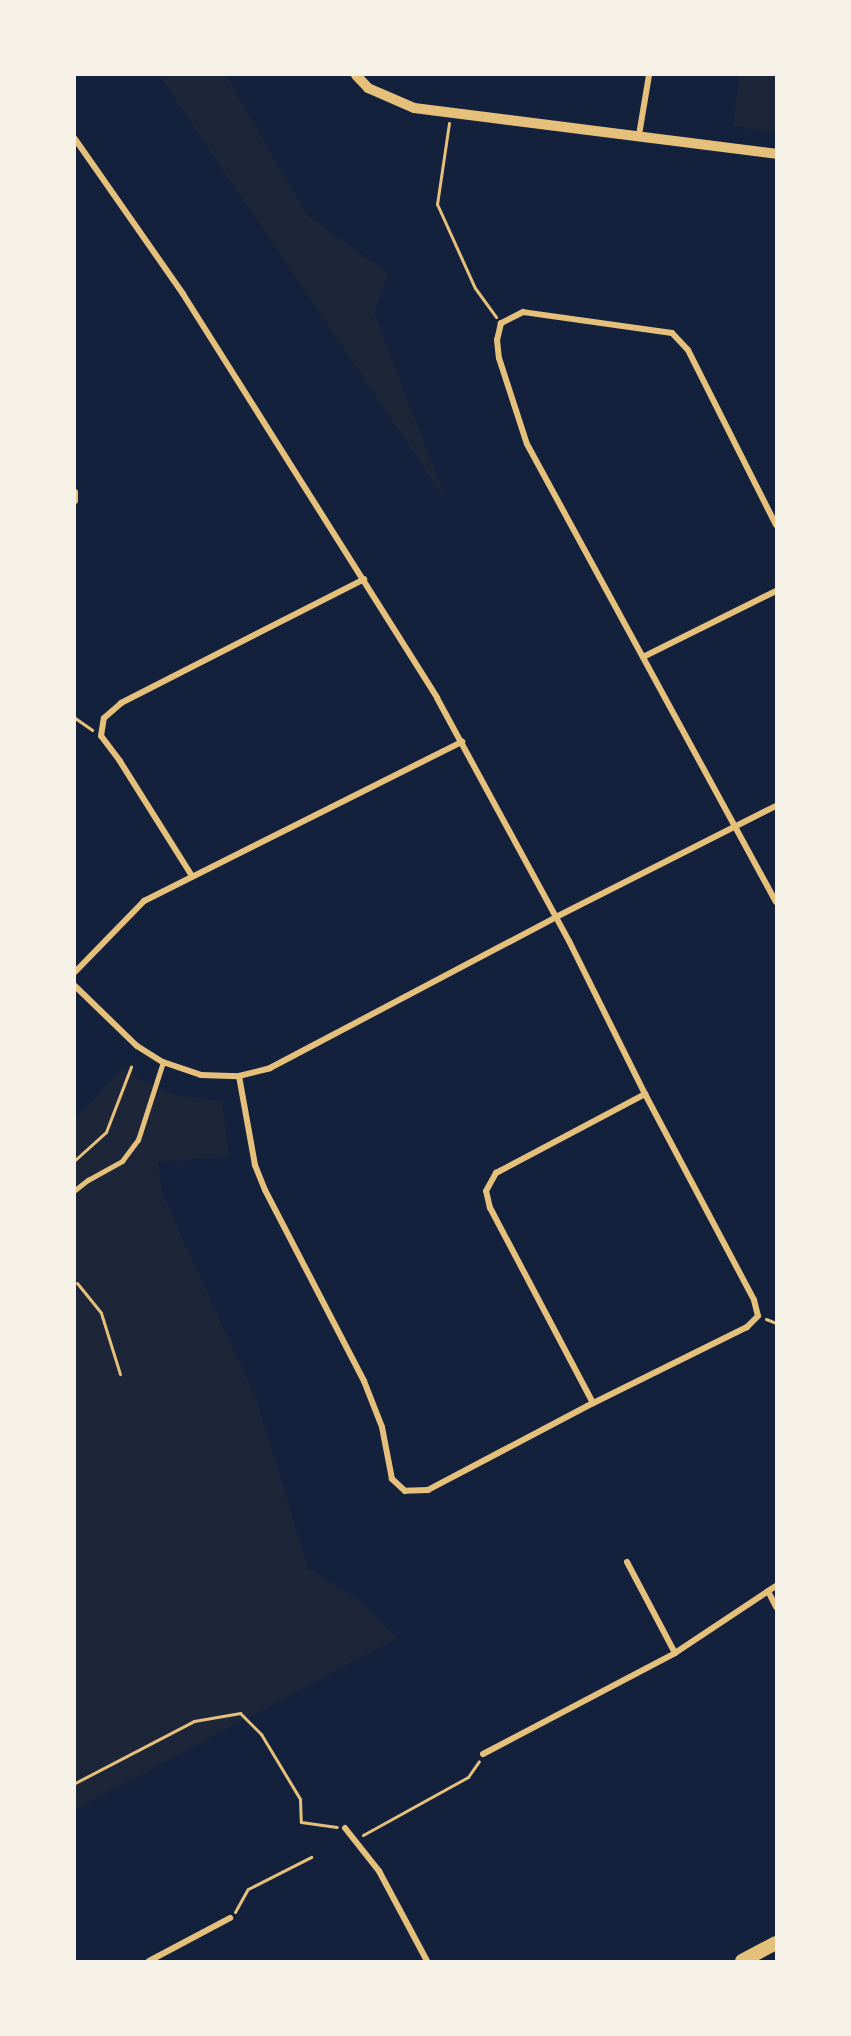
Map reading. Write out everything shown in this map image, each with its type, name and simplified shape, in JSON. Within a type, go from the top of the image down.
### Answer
[{"type":"main road","points":[[742,1961],[776,1943]]},
{"type":"street","points":[[357,75],[368,88],[414,108],[776,154]]},
{"type":"street","points":[[639,135],[649,75]]},
{"type":"street","points":[[75,139],[183,294],[364,579],[462,742],[556,916],[645,1094],[754,1300],[758,1316],[747,1328],[593,1403],[428,1490],[405,1491],[392,1479],[382,1427],[364,1381],[265,1190],[255,1165],[239,1076]]},
{"type":"street","points":[[776,525],[688,350],[672,333],[523,312],[501,323],[497,340],[499,358],[527,444],[776,902]]},
{"type":"street","points":[[75,492],[75,501]]},
{"type":"street","points":[[192,876],[120,761],[101,736],[104,718],[121,703],[364,579]]},
{"type":"street","points":[[643,657],[776,591]]},
{"type":"street","points":[[75,972],[144,902],[192,876],[320,816],[462,742]]},
{"type":"street","points":[[75,986],[137,1046],[163,1062],[201,1075],[239,1076],[270,1068],[556,916],[776,806]]},
{"type":"street","points":[[593,1403],[490,1208],[486,1191],[496,1173],[645,1094]]},
{"type":"street","points":[[627,1562],[675,1653]]},
{"type":"street","points":[[483,1755],[675,1653],[776,1586]]},
{"type":"street","points":[[768,1591],[776,1607]]},
{"type":"street","points":[[345,1828],[356,1839],[379,1871],[427,1961]]},
{"type":"street","points":[[149,1961],[230,1918]]},
{"type":"lane","points":[[75,1190],[122,1161],[138,1140],[163,1062]]},
{"type":"path","points":[[450,114],[437,204],[475,288],[501,323]]},
{"type":"path","points":[[75,718],[101,736]]},
{"type":"path","points":[[75,1160],[106,1132],[131,1067]]},
{"type":"path","points":[[77,1283],[100,1313],[120,1374]]},
{"type":"path","points":[[75,1783],[194,1721],[240,1713],[261,1734],[300,1799],[301,1822],[345,1828]]},
{"type":"path","points":[[356,1839],[468,1777],[483,1755]]},
{"type":"path","points":[[230,1918],[248,1889],[311,1857]]},
{"type":"shaded area","points":[[159,75],[226,75],[307,215],[388,273],[374,313],[447,502]]},
{"type":"shaded area","points":[[739,75],[776,75],[776,133],[733,126]]},
{"type":"shaded area","points":[[123,1066],[141,1080],[171,1094],[222,1101],[229,1157],[158,1162],[162,1193],[257,1401],[308,1568],[355,1597],[397,1638],[75,1810],[75,1120]]}]
